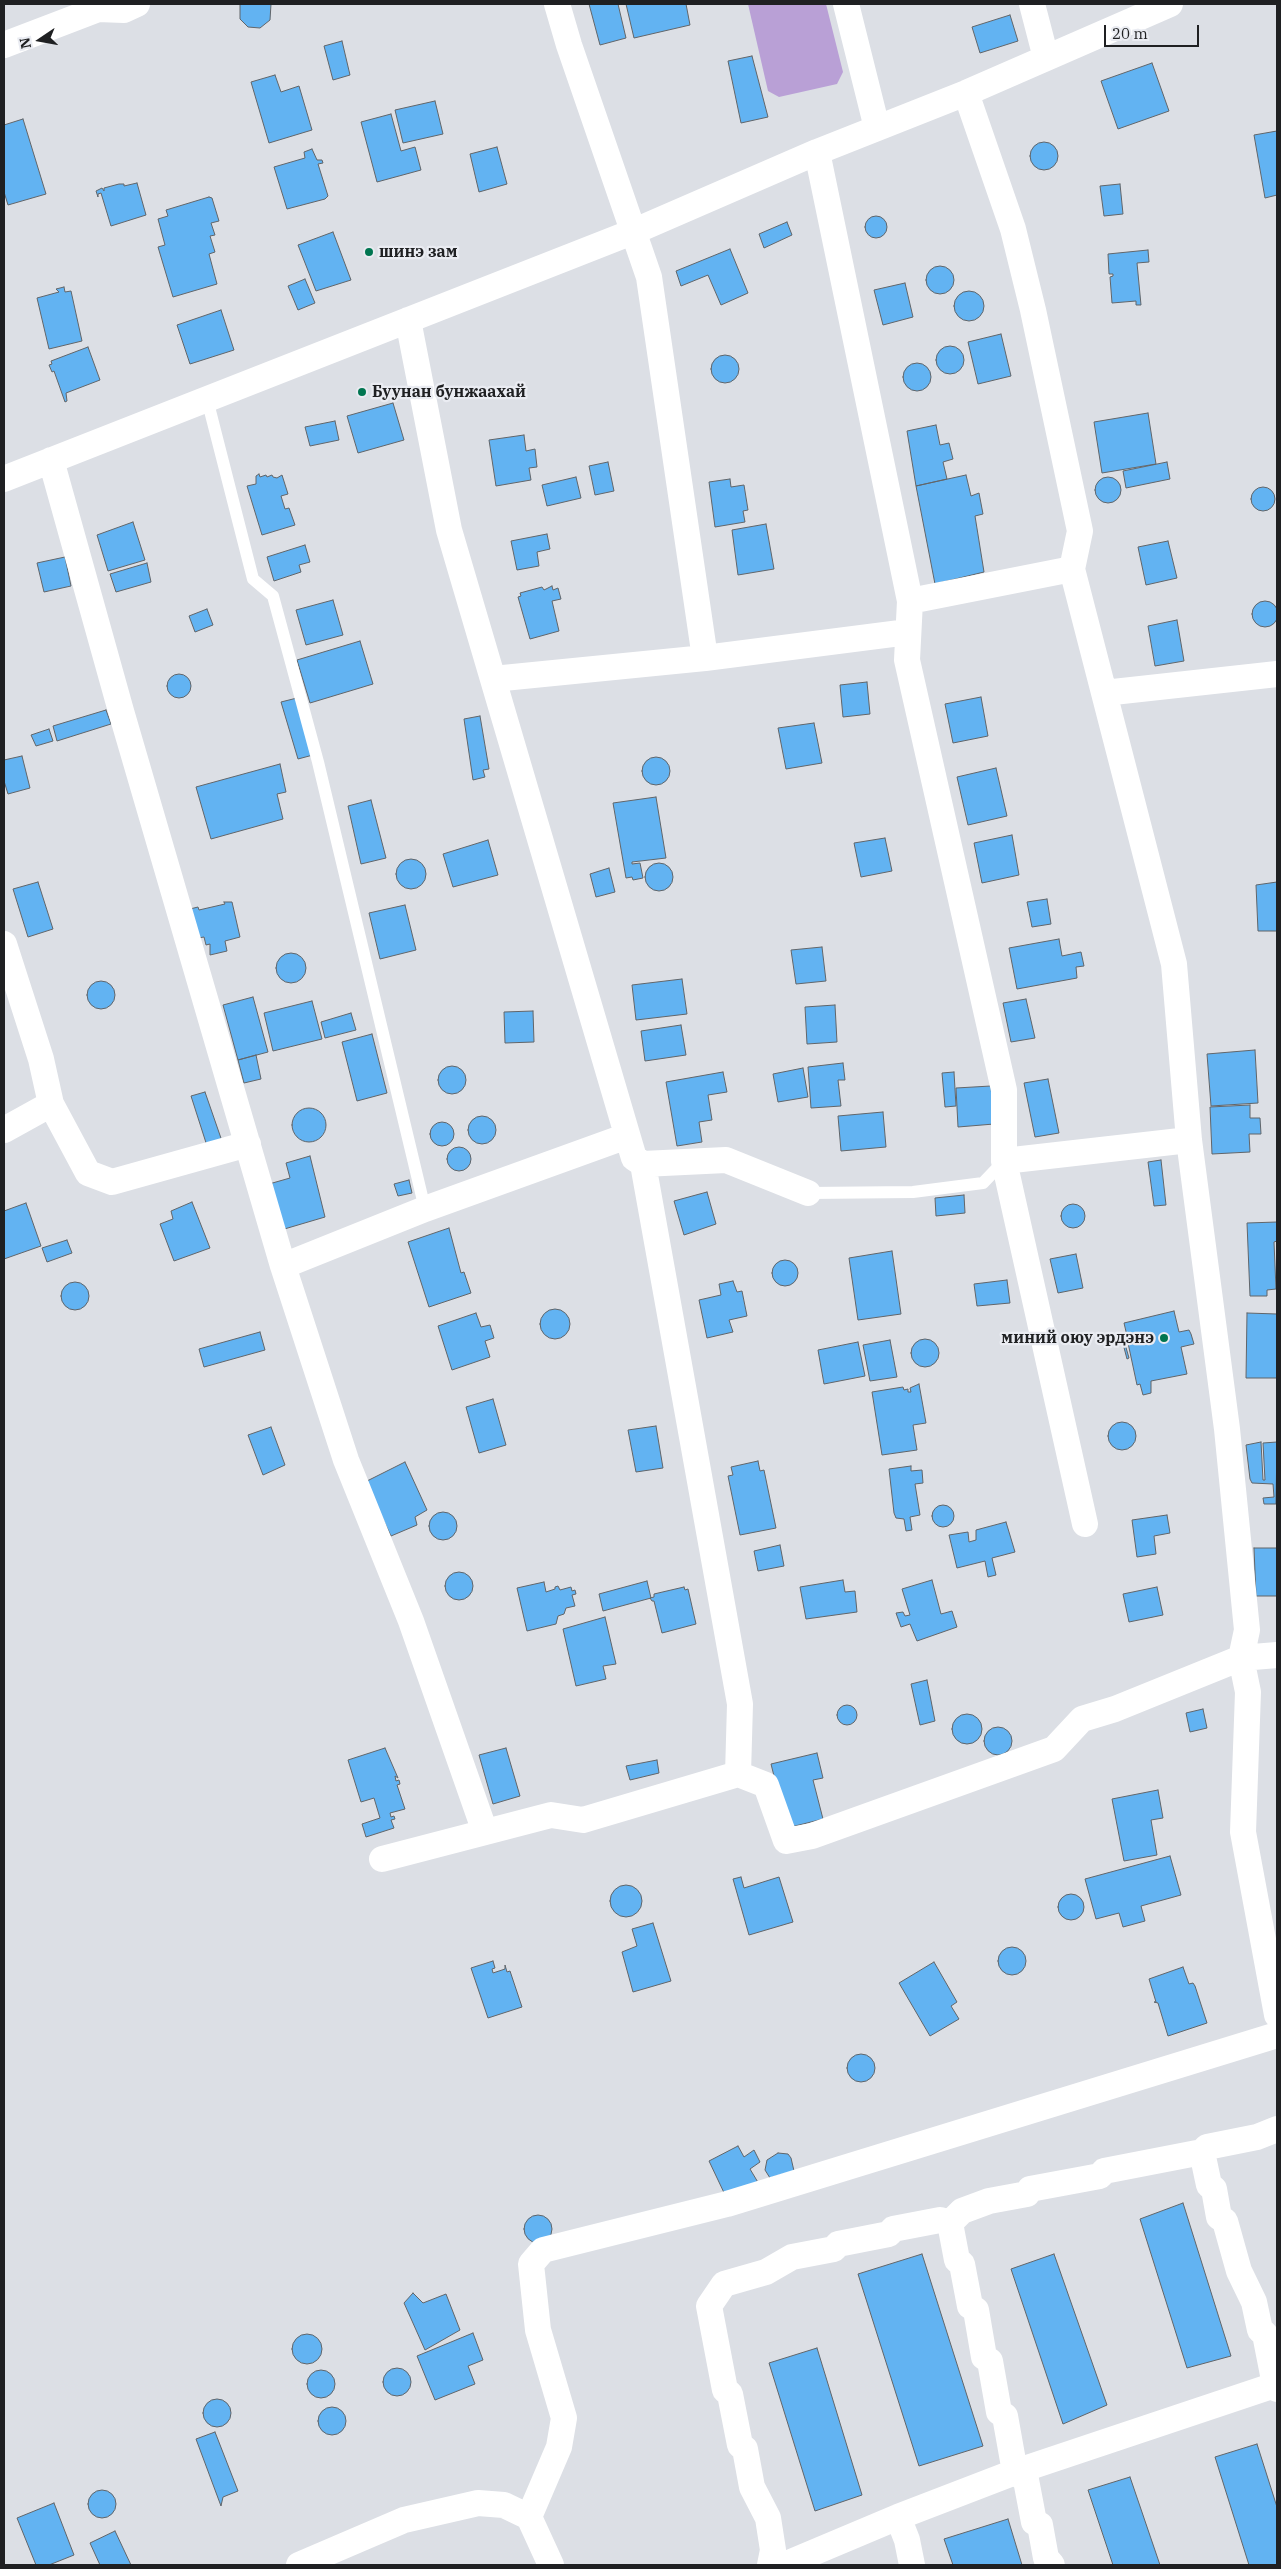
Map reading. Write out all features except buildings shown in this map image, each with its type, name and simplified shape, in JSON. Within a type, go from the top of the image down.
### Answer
[{"type":"street","points":[[557,4],[569,46],[635,231],[649,277],[705,658]]},
{"type":"street","points":[[846,4],[877,128]]},
{"type":"street","points":[[1032,4],[1046,58]]},
{"type":"street","points":[[4,479],[635,231],[817,152],[966,93],[1170,4]]},
{"type":"street","points":[[4,45],[98,9],[128,6]]},
{"type":"street","points":[[966,93],[1013,229],[1051,387],[1080,531],[1072,568],[1174,964],[1189,1140],[1227,1429],[1247,1630],[1242,1658],[1248,1692],[1243,1832],[1277,2015]]},
{"type":"street","points":[[817,152],[910,601],[907,660],[1004,1090],[1004,1161],[1086,1524]]},
{"type":"street","points":[[408,320],[449,530],[634,1158],[644,1164],[726,1160],[808,1193]]},
{"type":"street","points":[[51,460],[121,712],[283,1266],[346,1460],[411,1621],[485,1832]]},
{"type":"street","points":[[910,601],[1072,568]]},
{"type":"street","points":[[494,679],[705,658],[908,632]]},
{"type":"street","points":[[1104,693],[1277,674]]},
{"type":"street","points":[[4,944],[41,1059],[51,1104],[88,1172],[112,1182],[248,1144]]},
{"type":"street","points":[[4,1130],[51,1104]]},
{"type":"street","points":[[283,1266],[425,1209],[627,1136]]},
{"type":"street","points":[[1004,1161],[1189,1140]]},
{"type":"street","points":[[644,1164],[740,1704],[738,1774]]},
{"type":"street","points":[[382,1860],[551,1815],[582,1820],[738,1774],[766,1785],[786,1841],[812,1836],[1054,1749],[1082,1719],[1114,1709],[1242,1658],[1277,1655]]},
{"type":"street","points":[[529,2518],[559,2447],[564,2418],[538,2330],[531,2264],[543,2250],[727,2204],[1277,2035]]},
{"type":"street","points":[[950,2223],[962,2211],[989,2202],[1027,2194],[1030,2189],[1100,2176],[1104,2170],[1202,2152],[1206,2147],[1258,2137],[1277,2129]]},
{"type":"street","points":[[784,2565],[898,2517],[1015,2472],[1276,2387],[1265,2334],[1260,2330],[1254,2302],[1239,2271],[1225,2221],[1219,2217],[1214,2189],[1209,2185],[1202,2152]]},
{"type":"street","points":[[770,2565],[774,2550],[768,2518],[752,2487],[745,2449],[740,2445],[730,2394],[725,2390],[709,2306],[724,2284],[766,2272],[792,2257],[834,2249],[838,2244],[889,2234],[893,2229],[940,2220],[950,2223]]},
{"type":"street","points":[[950,2223],[957,2260],[962,2264],[970,2306],[976,2310],[984,2357],[990,2361],[1000,2412],[1005,2416],[1015,2472],[1026,2480],[1034,2522],[1040,2525],[1046,2558],[1052,2565]]},
{"type":"street","points":[[299,2565],[404,2520],[478,2503],[504,2505],[529,2518],[551,2565]]},
{"type":"street","points":[[898,2517],[907,2540],[912,2565]]},
{"type":"lane","points":[[207,399],[254,579],[273,596],[316,753],[425,1209]]},
{"type":"lane","points":[[808,1193],[913,1192],[983,1183],[1004,1161]]},
{"type":"shaded area","points":[[748,4],[826,4],[843,72],[837,84],[779,97],[768,91]]},
{"type":"place","name":"шинэ зам","points":[[369,252]]},
{"type":"place","name":"Буунан бунжаахай","points":[[362,392]]},
{"type":"place","name":"миний оюу эрдэнэ","points":[[1164,1338]]}]
